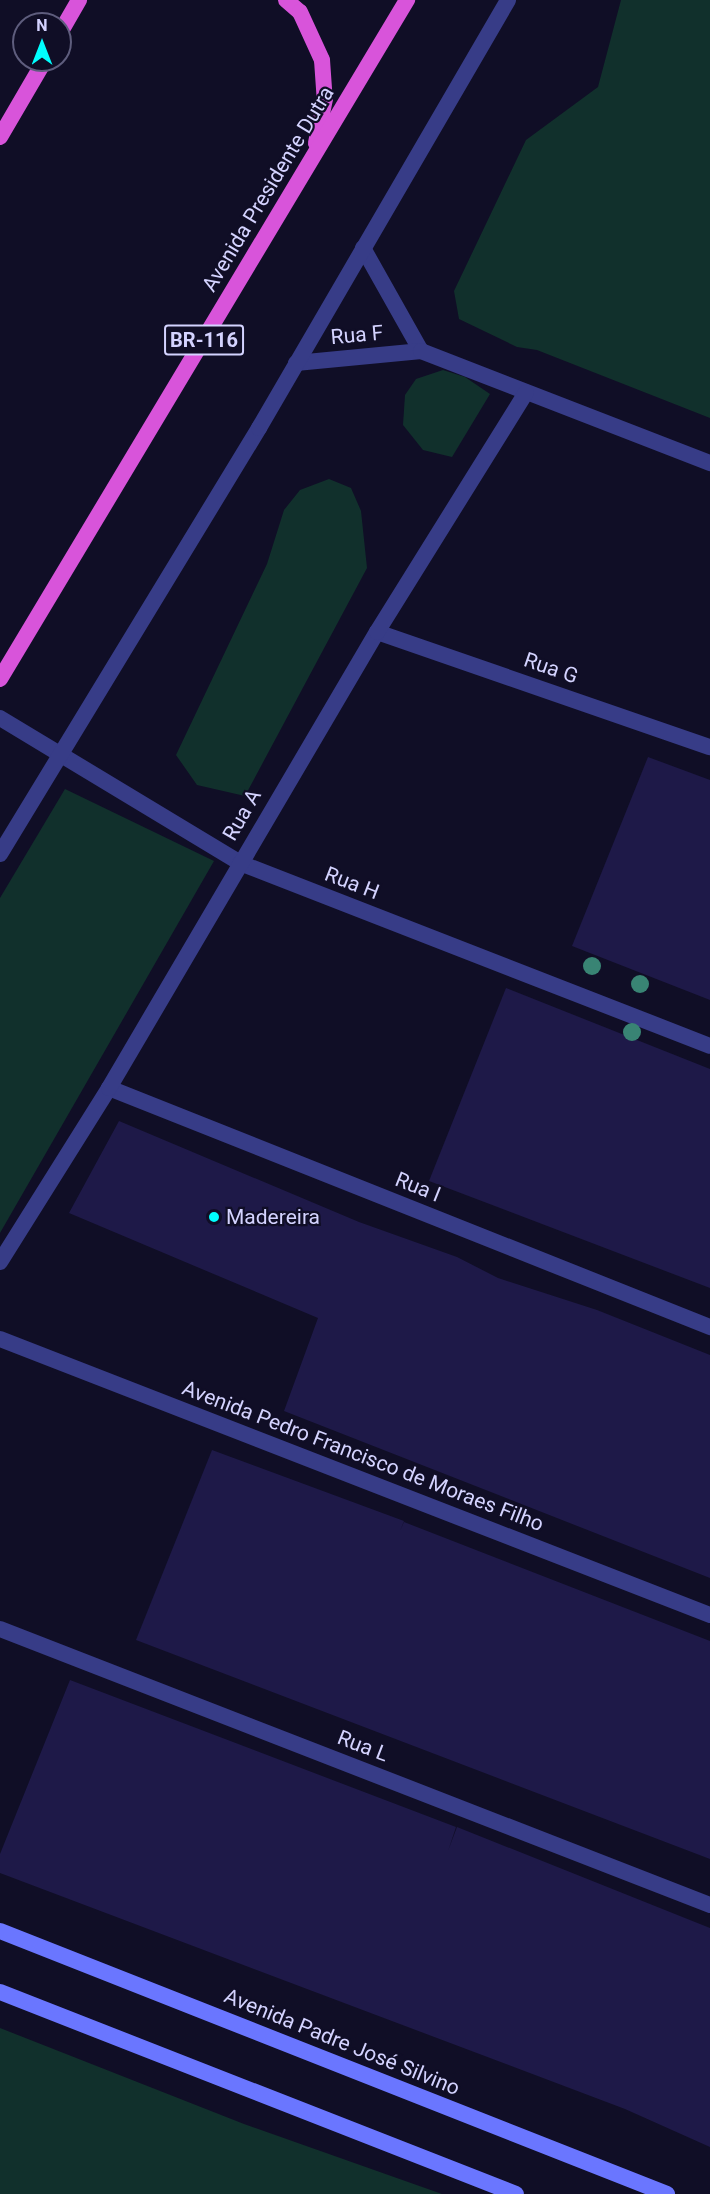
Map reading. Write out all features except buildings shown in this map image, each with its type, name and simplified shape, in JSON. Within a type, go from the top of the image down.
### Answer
[{"type":"highway","points":[[286,0],[300,12],[322,60],[325,99],[314,156]]},
{"type":"highway","name":"Avenida Presidente Dutra","points":[[0,679],[407,0]]},
{"type":"highway","points":[[0,137],[38,72]]},
{"type":"main road","name":"Avenida Padre José Silvino","points":[[0,1932],[667,2194]]},
{"type":"main road","points":[[0,1992],[516,2194]]},
{"type":"street","points":[[0,854],[296,363],[508,0]]},
{"type":"street","name":"Rua F","points":[[363,248],[422,351]]},
{"type":"street","name":"Rua F","points":[[296,363],[422,351],[710,463]]},
{"type":"street","name":"Rua A","points":[[0,1262],[109,1088],[377,632],[526,393]]},
{"type":"street","name":"Rua G","points":[[377,632],[710,747]]},
{"type":"street","name":"Rua H","points":[[0,718],[240,863],[710,1046]]},
{"type":"street","name":"Rua I","points":[[109,1088],[710,1327]]},
{"type":"street","name":"Avenida Pedro Francisco de Moraes Filho","points":[[0,1339],[710,1615]]},
{"type":"street","name":"Rua L","points":[[0,1629],[710,1905]]},
{"type":"green space","points":[[621,0],[710,0],[710,418],[537,350],[517,347],[459,319],[454,291],[526,140],[598,87]]},
{"type":"green space","points":[[443,370],[465,377],[490,394],[452,457],[423,450],[403,425],[405,395],[416,379]]},
{"type":"green space","points":[[329,479],[351,488],[361,511],[367,568],[245,796],[197,785],[176,755],[267,564],[284,510],[300,490]]},
{"type":"green space","points":[[65,789],[214,861],[0,1233],[0,898]]},
{"type":"green space","points":[[0,2028],[244,2124],[442,2194],[0,2194]]},
{"type":"place","name":"Madereira","points":[[214,1217]]}]
